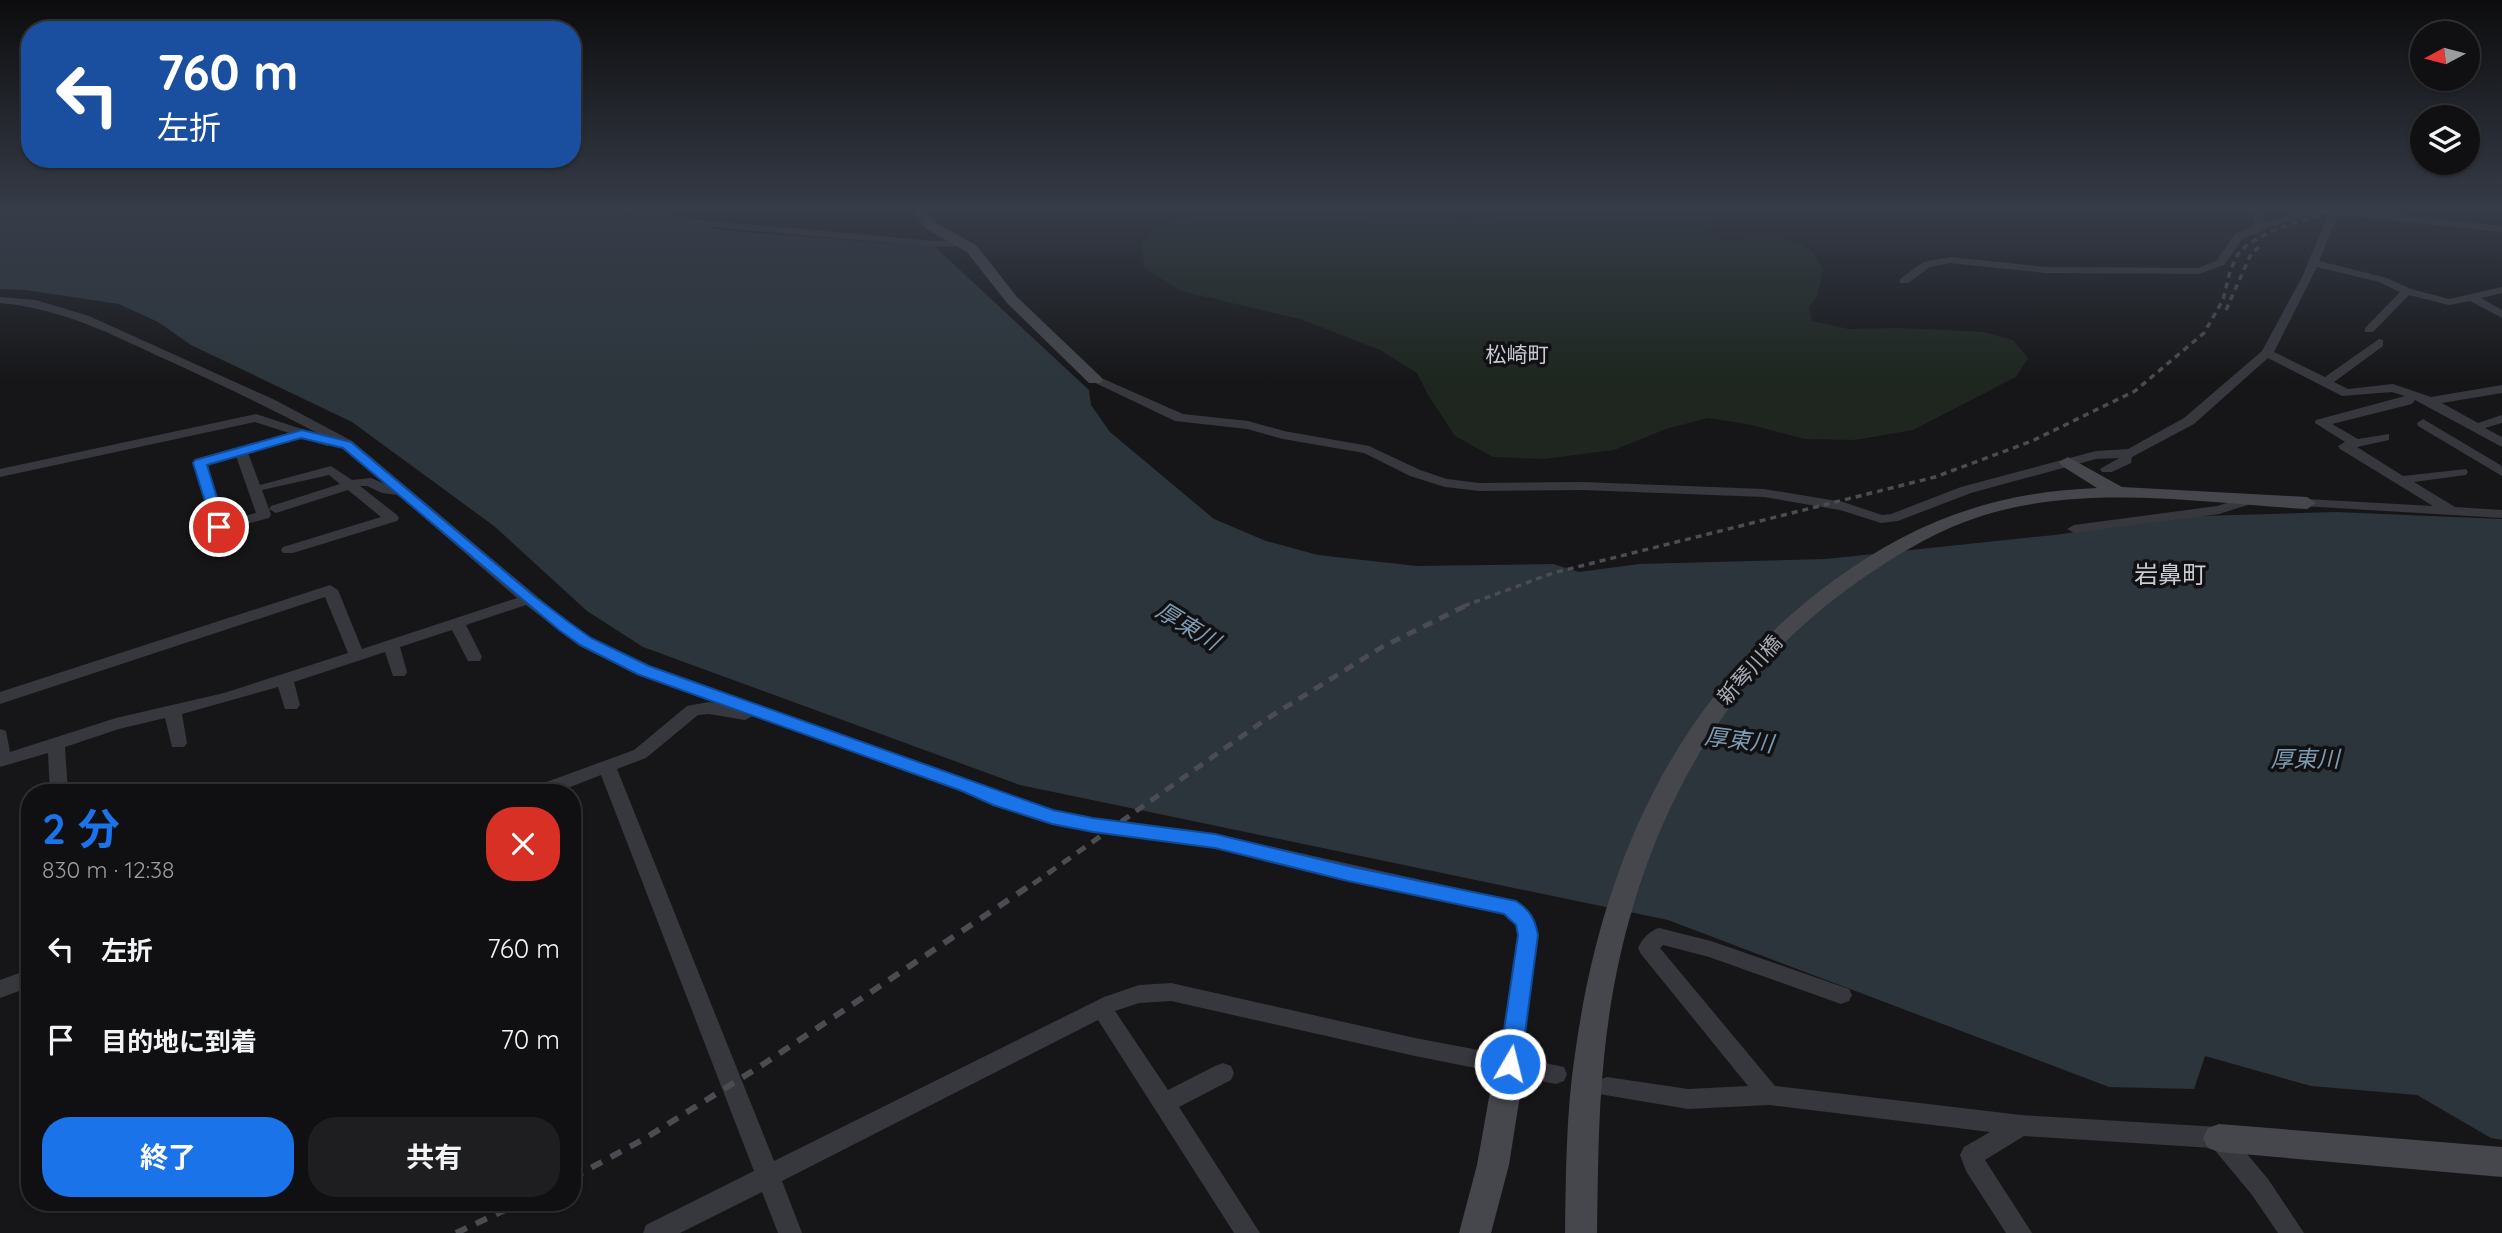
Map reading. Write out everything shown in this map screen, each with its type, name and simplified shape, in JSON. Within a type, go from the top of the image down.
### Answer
[{"type":"street","points":[[985,266],[1017,306],[1095,380],[1180,418],[1248,425],[1283,435],[1344,443],[1369,450],[1431,479],[1462,486],[1582,486],[1764,493],[1843,506],[1881,519],[1893,518],[1966,490],[2068,462],[2096,455],[2125,454],[2146,446],[2189,421],[2267,352],[2311,266]]},
{"type":"street","points":[[1904,281],[1925,266]]},
{"type":"street","points":[[2004,266],[2048,270],[2199,271],[2213,266]]},
{"type":"street","points":[[2327,266],[2383,280],[2407,291],[2449,302],[2502,290]]},
{"type":"street","points":[[2369,330],[2407,291]]},
{"type":"street","points":[[2473,298],[2502,315]]},
{"type":"street","points":[[0,300],[36,303],[70,312],[271,403],[347,444],[528,599],[585,642],[611,656],[1052,817],[1215,841],[1509,907],[1519,913],[1528,935],[1493,1165],[1475,1233]]},
{"type":"street","points":[[0,307],[70,312]]},
{"type":"street","points":[[2325,383],[2379,343]]},
{"type":"street","points":[[2267,352],[2346,393],[2393,388],[2430,401],[2500,441]]},
{"type":"street","points":[[2430,401],[2502,389]]},
{"type":"street","points":[[2356,443],[2321,423],[2408,401],[2413,395]]},
{"type":"street","points":[[0,473],[256,418],[325,442],[347,444]]},
{"type":"street","points":[[2484,424],[2502,419]]},
{"type":"street","points":[[2423,423],[2502,472]]},
{"type":"street","points":[[241,451],[264,515],[219,527],[200,463],[241,451],[302,434]]},
{"type":"street","points":[[2384,437],[2345,446],[2452,511]]},
{"type":"street","points":[[2107,469],[2126,460],[2125,454]]},
{"type":"street","points":[[2485,461],[2502,460]]},
{"type":"street","points":[[2068,462],[2118,493]]},
{"type":"street","points":[[266,487],[327,469],[352,485],[392,518],[288,550]]},
{"type":"street","points":[[2401,480],[2461,472]]},
{"type":"street","points":[[276,509],[362,481],[371,482],[382,489],[403,491]]},
{"type":"street","name":"新琴川橋","points":[[1581,1233],[1583,1134],[1590,1054],[1614,931],[1637,860],[1679,767],[1717,705],[1761,653],[1820,599],[1872,563],[1940,525],[1989,507],[2044,497],[2118,493],[2307,503]]},
{"type":"street","points":[[2074,529],[2219,510],[2235,507],[2246,501]]},
{"type":"street","points":[[2307,503],[2502,514]]},
{"type":"street","points":[[0,698],[330,590],[357,656]]},
{"type":"street","points":[[0,735],[2,761],[116,724],[173,712],[285,679],[528,599]]},
{"type":"street","points":[[457,623],[474,657]]},
{"type":"street","points":[[391,645],[399,672]]},
{"type":"street","points":[[285,679],[291,705]]},
{"type":"street","points":[[561,784],[640,754],[694,710],[709,708],[753,715],[765,713]]},
{"type":"street","points":[[173,712],[178,743]]},
{"type":"street","points":[[56,744],[58,784]]},
{"type":"street","points":[[607,767],[790,1233]]},
{"type":"street","points":[[1769,1095],[1647,948],[1659,936],[1672,939],[1712,949],[1841,995]]},
{"type":"street","points":[[0,989],[21,981]]},
{"type":"street","points":[[655,1233],[1102,1009],[1139,994],[1171,992],[1415,1047],[1556,1074]]},
{"type":"street","points":[[1102,1009],[1248,1233]]},
{"type":"street","points":[[1163,1104],[1223,1073]]},
{"type":"street","points":[[1607,1087],[1688,1099],[1769,1095],[2021,1125],[2219,1138],[2502,1162]]},
{"type":"street","points":[[2020,1233],[1974,1163],[1972,1155],[2021,1125]]},
{"type":"street","points":[[2219,1138],[2260,1187],[2292,1233]]},
{"type":"shaded area","points":[[1821,266],[1823,270],[1817,296],[1809,307],[1812,321],[1849,329],[1899,328],[1984,332],[2013,340],[2028,358],[2016,377],[1913,430],[1855,440],[1805,439],[1747,424],[1708,418],[1666,429],[1614,450],[1544,459],[1493,457],[1455,436],[1417,373],[1380,350],[1300,319],[1181,291],[1144,267]]},
{"type":"water","name":"厚東川","points":[[0,266],[955,266],[1089,390],[1091,405],[1110,432],[1214,519],[1266,541],[1318,555],[1417,566],[1553,564],[1579,572],[1639,564],[1826,559],[2054,535],[2199,516],[2336,512],[2502,519],[2502,1140],[2491,1138],[2417,1095],[2311,1086],[2205,1056],[2194,1089],[2109,1087],[1668,920],[1020,785],[643,647],[587,611],[494,526],[352,422],[191,345],[158,322],[119,304],[25,290],[0,289]]},
{"type":"railway","points":[[1468,605],[1553,573],[1935,477],[2032,441],[2135,391],[2204,333],[2223,300],[2233,266]]},
{"type":"railway","points":[[2226,310],[2246,266]]},
{"type":"railway","points":[[1033,884],[1262,722],[1382,647],[1468,605]]},
{"type":"railway","points":[[1464,606],[1468,605]]},
{"type":"railway","points":[[581,1173],[644,1139],[759,1067],[1035,882]]},
{"type":"railway","points":[[456,1233],[503,1211]]},
{"type":"district","name":"松崎町","points":[[1517,355]]},
{"type":"district","name":"岩鼻町","points":[[2170,575]]},
{"type":"route","points":[[219,527],[200,463],[302,434],[325,442],[347,444],[564,627],[585,642],[643,670],[1052,817],[1215,841],[1509,907],[1519,913],[1528,935],[1510,1064]]}]
